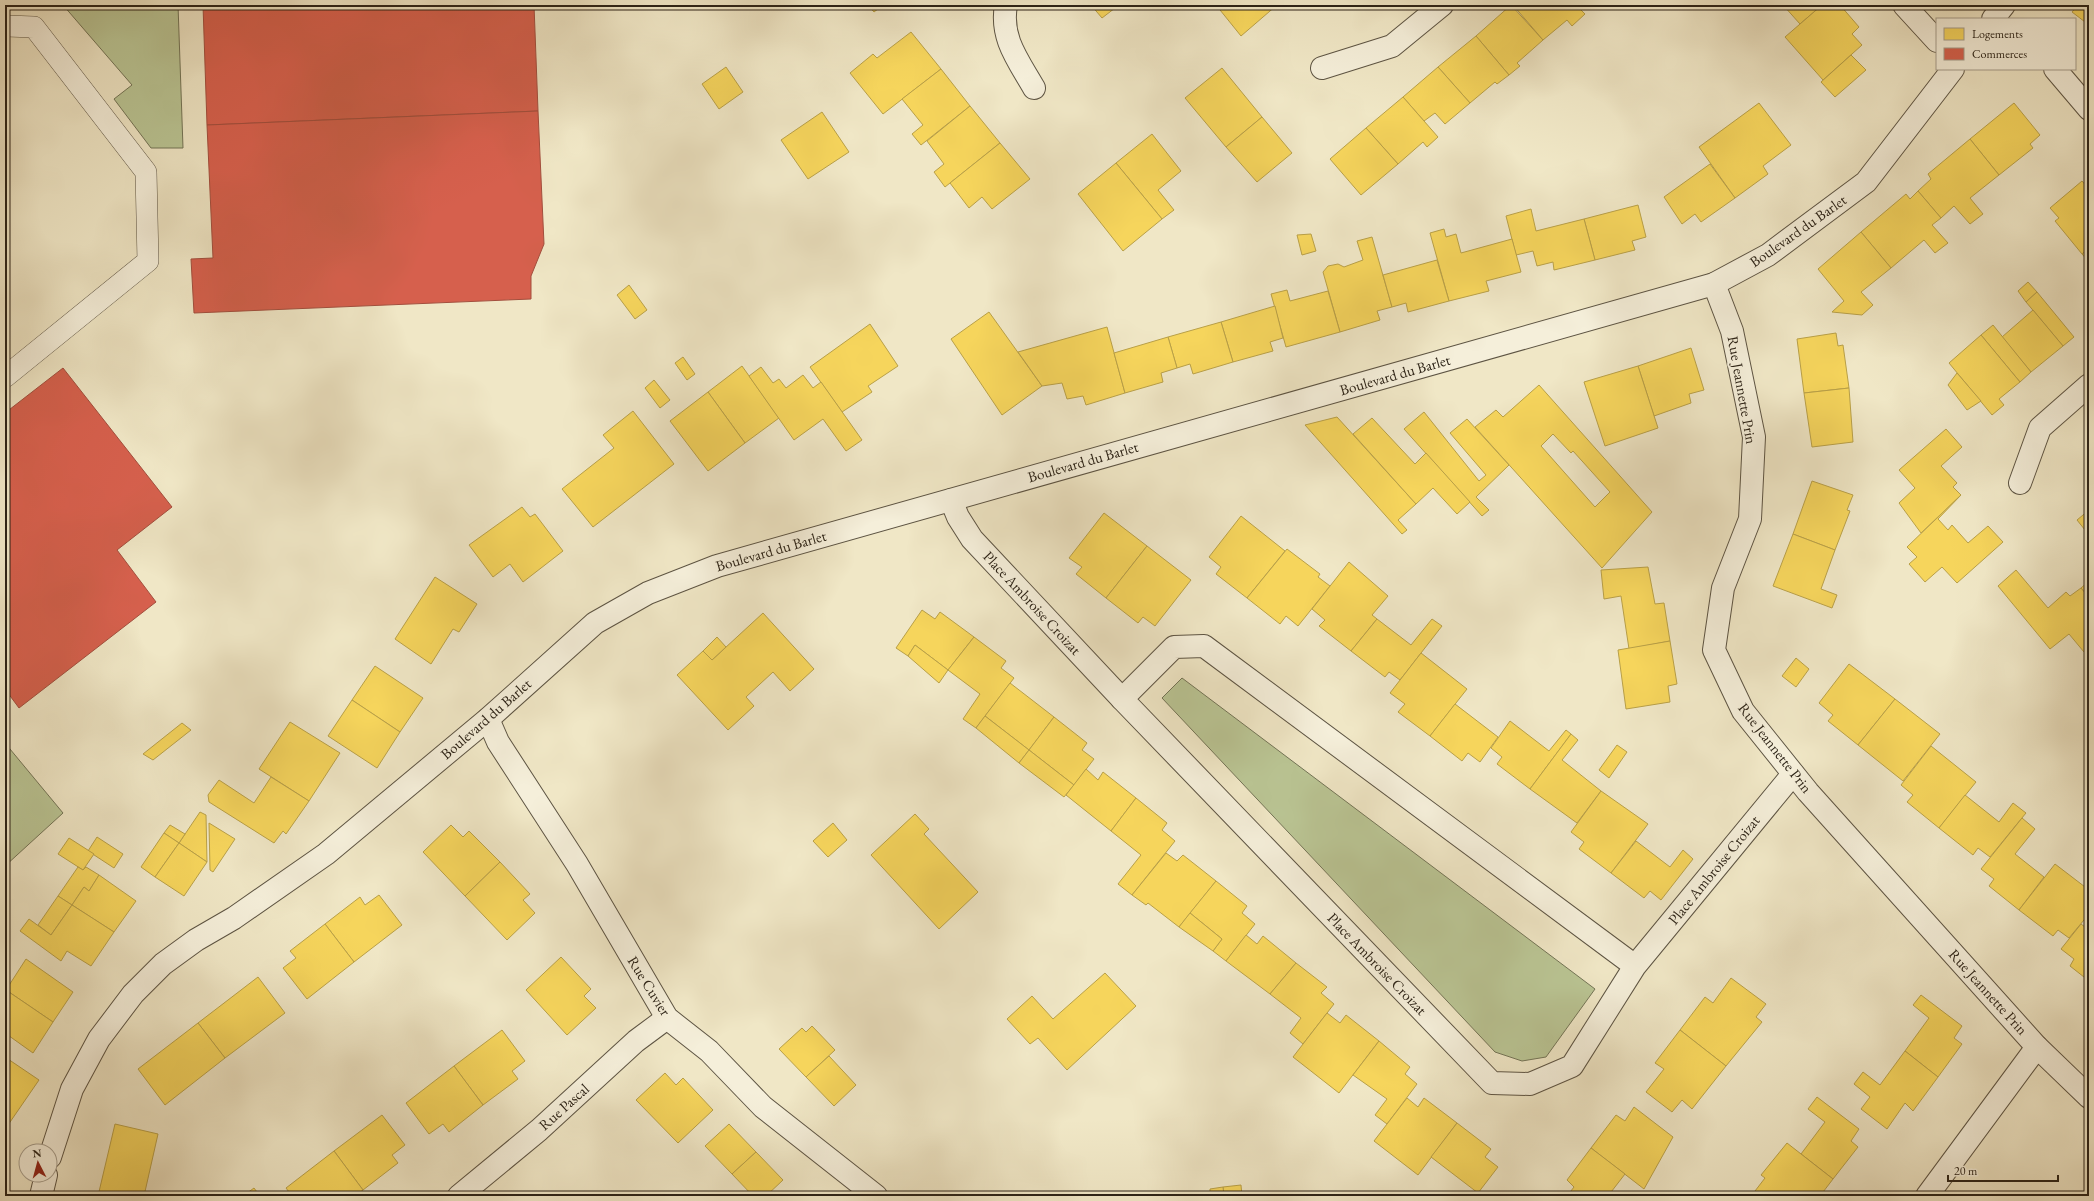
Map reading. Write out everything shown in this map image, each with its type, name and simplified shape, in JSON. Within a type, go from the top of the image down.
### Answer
[{"type":"street","points":[[1006,5],[1004,18],[1010,47],[1034,88]]},
{"type":"street","points":[[1322,68],[1392,46],[1442,5]]},
{"type":"street","points":[[1904,5],[1936,40]]},
{"type":"street","name":"Boulevard du Barlet","points":[[55,1143],[72,1089],[103,1033],[133,994],[163,964],[196,940],[234,918],[326,854],[488,719],[595,623],[648,593],[717,566],[1714,284],[1768,255],[1866,182],[1952,70]]},
{"type":"street","points":[[2056,70],[2089,109]]},
{"type":"street","name":"Rue Jeannette Prin","points":[[1714,284],[1732,331],[1754,437],[1750,519],[1724,588],[1714,650],[1743,711],[1793,774],[2037,1047],[2089,1097]]},
{"type":"street","points":[[2020,482],[2040,428],[2089,386]]},
{"type":"street","name":"Place Ambroise Croizat","points":[[951,500],[958,517],[972,539],[1122,699],[1492,1084],[1530,1084],[1572,1066],[1635,966],[1793,774]]},
{"type":"street","points":[[1122,699],[1174,647],[1204,646],[1635,966]]},
{"type":"street","name":"Rue Cuvier","points":[[488,719],[498,742],[577,864],[667,1018],[709,1051],[763,1107],[876,1196]]},
{"type":"street","name":"Rue Pascal","points":[[459,1196],[539,1130],[636,1041],[667,1018]]},
{"type":"street","points":[[1926,1196],[2037,1047]]},
{"type":"street","points":[[41,1196],[44,1183]]},
{"type":"lane","points":[[5,377],[148,261],[146,172],[34,27],[6,27]]},
{"type":"green space","points":[[63,5],[178,5],[183,148],[151,148],[114,99],[132,85]]},
{"type":"green space","points":[[1182,678],[1595,989],[1546,1057],[1522,1061],[1495,1052],[1162,698]]},
{"type":"green space","points":[[5,743],[63,813],[5,866]]},
{"type":"building: Logements","points":[[868,5],[883,5],[874,12]]},
{"type":"building: Logements","points":[[1091,5],[1119,5],[1102,18]]},
{"type":"building: Logements","points":[[1216,5],[1277,5],[1241,36]]},
{"type":"building: Logements","points":[[1511,5],[1543,40],[1517,63],[1520,66],[1509,75],[1476,36]]},
{"type":"building: Logements","points":[[1513,5],[1576,5],[1585,14],[1572,26],[1567,20],[1543,40]]},
{"type":"building: Logements","points":[[1783,5],[1822,5],[1800,24]]},
{"type":"building: Logements","points":[[1822,5],[1840,5],[1859,27],[1852,34],[1862,45],[1823,80],[1785,37]]},
{"type":"building: Logements","points":[[2078,5],[2089,5],[2089,25],[2072,12]]},
{"type":"building: Logements","points":[[911,32],[941,69],[883,114],[850,73],[873,54],[877,58]]},
{"type":"building: Logements","points":[[1476,36],[1509,75],[1497,84],[1495,82],[1470,103],[1438,67]]},
{"type":"building: Logements","points":[[1851,55],[1866,70],[1835,97],[1821,82]]},
{"type":"building: Logements","points":[[726,67],[743,92],[719,109],[702,84]]},
{"type":"building: Logements","points":[[1438,67],[1470,103],[1445,124],[1435,113],[1424,121],[1403,97]]},
{"type":"building: Logements","points":[[1222,68],[1262,117],[1226,147],[1185,98]]},
{"type":"building: Logements","points":[[941,69],[970,106],[921,145],[912,134],[923,125],[902,99]]},
{"type":"building: Logements","points":[[1403,97],[1438,137],[1427,147],[1423,142],[1398,164],[1366,128]]},
{"type":"building: Logements","points":[[1759,103],[1791,145],[1763,166],[1768,174],[1735,198],[1699,147]]},
{"type":"building: Logements","points":[[2014,103],[2040,135],[2030,144],[2033,148],[1999,175],[1970,139]]},
{"type":"building: Logements","points":[[970,106],[1000,143],[945,187],[934,172],[944,164],[927,141]]},
{"type":"building: Logements","points":[[822,112],[849,152],[808,179],[781,140]]},
{"type":"building: Logements","points":[[1262,117],[1292,153],[1257,182],[1226,147]]},
{"type":"building: Logements","points":[[1366,128],[1398,164],[1361,195],[1330,159]]},
{"type":"building: Logements","points":[[1152,134],[1181,171],[1158,190],[1174,210],[1162,219],[1116,163]]},
{"type":"building: Logements","points":[[1970,139],[1999,175],[1970,198],[1983,214],[1970,224],[1954,206],[1941,218],[1918,191],[1931,179],[1928,174]]},
{"type":"building: Logements","points":[[1000,143],[1030,179],[992,209],[982,197],[969,208],[950,183]]},
{"type":"building: Logements","points":[[1116,163],[1162,219],[1123,251],[1078,194]]},
{"type":"building: Logements","points":[[1710,164],[1735,198],[1701,222],[1695,214],[1682,224],[1664,197]]},
{"type":"building: Logements","points":[[2082,181],[2089,189],[2089,248],[2082,254],[2055,221],[2059,218],[2050,208]]},
{"type":"building: Logements","points":[[1918,191],[1941,218],[1932,225],[1948,243],[1935,253],[1924,240],[1891,268],[1861,232],[1906,194],[1910,199]]},
{"type":"building: Logements","points":[[1638,205],[1646,237],[1632,241],[1635,250],[1595,260],[1584,219]]},
{"type":"building: Logements","points":[[1531,209],[1536,231],[1584,219],[1595,260],[1554,270],[1553,262],[1537,266],[1533,251],[1516,255],[1506,216]]},
{"type":"building: Logements","points":[[1444,229],[1446,237],[1456,234],[1461,253],[1512,239],[1521,272],[1486,281],[1489,291],[1449,301],[1430,233]]},
{"type":"building: Logements","points":[[1861,232],[1891,268],[1861,292],[1873,305],[1862,315],[1832,312],[1844,301],[1818,269]]},
{"type":"building: Logements","points":[[1311,234],[1316,251],[1302,255],[1297,235]]},
{"type":"building: Logements","points":[[1372,237],[1392,307],[1377,311],[1380,320],[1340,332],[1323,272],[1328,266],[1338,264],[1344,267],[1363,260],[1357,241]]},
{"type":"building: Logements","points":[[2089,248],[2089,262],[2082,254]]},
{"type":"building: Logements","points":[[1437,260],[1449,301],[1408,312],[1406,303],[1392,307],[1383,275]]},
{"type":"building: Logements","points":[[2028,282],[2037,292],[2026,302],[2018,291]]},
{"type":"building: Logements","points":[[629,285],[647,310],[635,319],[617,295]]},
{"type":"building: Logements","points":[[1287,290],[1290,301],[1328,291],[1340,332],[1286,347],[1271,294]]},
{"type":"building: Logements","points":[[2037,292],[2074,337],[2063,346],[2026,302]]},
{"type":"building: Logements","points":[[1275,306],[1283,338],[1270,342],[1273,351],[1233,362],[1221,322]]},
{"type":"building: Logements","points":[[2033,310],[2063,346],[2031,372],[2002,337]]},
{"type":"building: Logements","points":[[989,312],[1042,386],[1002,415],[951,339]]},
{"type":"building: Logements","points":[[1221,322],[1233,362],[1193,374],[1190,364],[1177,368],[1168,337]]},
{"type":"building: Logements","points":[[870,324],[898,366],[868,386],[872,392],[842,412],[810,367]]},
{"type":"building: Logements","points":[[1993,325],[2031,372],[2020,382],[1981,335]]},
{"type":"building: Logements","points":[[1107,327],[1125,393],[1086,405],[1083,396],[1067,399],[1062,383],[1042,386],[1018,352]]},
{"type":"building: Logements","points":[[1836,333],[1838,346],[1843,345],[1849,388],[1804,393],[1797,339]]},
{"type":"building: Logements","points":[[1981,335],[2020,382],[1999,399],[2004,405],[1992,415],[1949,363]]},
{"type":"building: Logements","points":[[1168,337],[1177,368],[1161,373],[1163,382],[1125,393],[1114,353]]},
{"type":"building: Logements","points":[[1691,348],[1704,390],[1689,394],[1691,403],[1654,416],[1638,366]]},
{"type":"building: Logements","points":[[683,357],[695,374],[687,380],[675,363]]},
{"type":"building: Logements","points":[[742,366],[779,418],[745,443],[708,392]]},
{"type":"building: Logements","points":[[1638,366],[1658,428],[1605,446],[1584,382]]},
{"type":"building: Logements","points":[[761,367],[773,383],[779,379],[786,388],[803,375],[813,388],[821,382],[862,440],[846,451],[823,419],[794,440],[749,376]]},
{"type":"building: Logements","points":[[1957,373],[1981,401],[1967,410],[1948,385]]},
{"type":"building: Logements","points":[[654,380],[670,400],[660,408],[645,388]]},
{"type":"building: Logements","points":[[1539,385],[1652,512],[1602,568],[1475,427],[1496,410],[1503,417]],"holes":[[[1553,434],[1571,453],[1573,451],[1610,492],[1595,507],[1541,446]]]},
{"type":"building: Logements","points":[[1849,388],[1853,442],[1812,447],[1804,393]]},
{"type":"building: Logements","points":[[708,392],[745,443],[708,471],[670,421]]},
{"type":"building: Logements","points":[[633,411],[674,464],[593,527],[562,489],[614,448],[603,435]]},
{"type":"building: Logements","points":[[1424,412],[1479,481],[1486,475],[1450,433],[1467,419],[1509,465],[1476,497],[1489,510],[1482,516],[1404,429]]},
{"type":"building: Logements","points":[[1337,417],[1416,504],[1398,520],[1407,530],[1402,534],[1305,425]]},
{"type":"building: Logements","points":[[1372,418],[1415,464],[1426,453],[1470,502],[1457,514],[1433,488],[1416,504],[1353,434]]},
{"type":"building: Logements","points":[[1946,429],[1962,447],[1941,466],[1957,483],[1953,487],[1961,495],[1921,533],[1899,503],[1915,488],[1899,470]]},
{"type":"building: Logements","points":[[1812,481],[1853,495],[1847,510],[1850,511],[1835,550],[1793,534]]},
{"type":"building: Logements","points":[[1961,495],[1938,519],[1948,530],[1952,525],[1968,543],[1988,526],[2003,542],[1957,583],[1942,567],[1925,582],[1909,564],[1917,557],[1907,547]]},
{"type":"building: Logements","points":[[522,507],[530,517],[535,514],[563,551],[523,582],[510,564],[493,577],[469,545]]},
{"type":"building: Logements","points":[[2089,510],[2089,535],[2077,520]]},
{"type":"building: Logements","points":[[1104,513],[1147,546],[1106,598],[1076,574],[1082,567],[1069,558]]},
{"type":"building: Logements","points":[[1241,516],[1285,551],[1247,598],[1216,574],[1221,567],[1209,557]]},
{"type":"building: Logements","points":[[1793,534],[1835,550],[1821,589],[1837,595],[1832,608],[1773,586]]},
{"type":"building: Logements","points":[[1147,546],[1191,580],[1155,626],[1143,617],[1138,623],[1106,598]]},
{"type":"building: Logements","points":[[1287,549],[1320,574],[1318,577],[1330,586],[1298,626],[1286,616],[1280,624],[1247,598]]},
{"type":"building: Logements","points":[[1349,562],[1388,596],[1372,615],[1377,619],[1351,651],[1319,626],[1325,620],[1312,609]]},
{"type":"building: Logements","points":[[1648,567],[1655,604],[1664,603],[1670,641],[1629,649],[1621,596],[1604,599],[1601,570]]},
{"type":"building: Logements","points":[[2016,570],[2048,608],[2066,592],[2070,596],[2081,588],[2089,597],[2089,648],[2084,652],[2069,634],[2050,649],[1998,586]]},
{"type":"building: Logements","points":[[435,577],[477,604],[459,632],[453,629],[431,664],[395,639]]},
{"type":"building: Logements","points":[[2089,581],[2089,597],[2081,588]]},
{"type":"building: Logements","points":[[922,610],[935,619],[940,612],[974,637],[948,670],[915,645],[908,656],[896,648]]},
{"type":"building: Logements","points":[[763,613],[814,669],[790,691],[773,672],[746,697],[754,706],[728,730],[677,675],[703,651],[712,660]]},
{"type":"building: Logements","points":[[1377,619],[1411,645],[1432,619],[1442,626],[1400,680],[1389,672],[1385,677],[1351,651]]},
{"type":"building: Logements","points":[[717,637],[726,647],[712,660],[703,651]]},
{"type":"building: Logements","points":[[974,637],[1006,661],[1001,668],[1014,678],[976,728],[963,719],[980,694],[948,670]]},
{"type":"building: Logements","points":[[1670,641],[1677,684],[1668,686],[1670,702],[1626,709],[1618,650]]},
{"type":"building: Logements","points":[[915,645],[948,670],[939,683],[908,656]]},
{"type":"building: Logements","points":[[1421,653],[1467,689],[1430,736],[1398,712],[1405,704],[1390,693]]},
{"type":"building: Logements","points":[[1796,658],[1809,669],[1796,687],[1782,676]]},
{"type":"building: Logements","points":[[1849,664],[1895,699],[1858,745],[1828,721],[1833,715],[1819,703]]},
{"type":"building: Logements","points":[[375,666],[423,698],[400,732],[352,700]]},
{"type":"building: Logements","points":[[1010,683],[1054,717],[1029,750],[985,716]]},
{"type":"building: Logements","points":[[1895,699],[1940,734],[1903,781],[1858,745]]},
{"type":"building: Logements","points":[[352,700],[400,732],[377,768],[328,736]]},
{"type":"building: Logements","points":[[1455,704],[1498,737],[1480,762],[1468,753],[1462,761],[1430,736]]},
{"type":"building: Logements","points":[[985,716],[1029,750],[1019,763],[976,728]]},
{"type":"building: Logements","points":[[1054,717],[1087,743],[1082,750],[1094,759],[1074,785],[1029,750]]},
{"type":"building: Logements","points":[[1510,721],[1549,751],[1566,730],[1571,734],[1530,789],[1497,764],[1502,757],[1491,748]]},
{"type":"building: Logements","points":[[290,722],[340,753],[309,801],[259,769]]},
{"type":"building: Logements","points":[[182,723],[191,730],[153,760],[143,754]]},
{"type":"building: Logements","points":[[1571,734],[1578,740],[1562,760],[1601,791],[1577,823],[1530,789]]},
{"type":"building: Logements","points":[[1617,745],[1627,752],[1609,778],[1599,770]]},
{"type":"building: Logements","points":[[1931,746],[1976,782],[1939,828],[1907,802],[1913,795],[1901,785]]},
{"type":"building: Logements","points":[[1029,750],[1074,785],[1064,797],[1019,763]]},
{"type":"building: Logements","points":[[1086,769],[1098,780],[1103,772],[1136,798],[1111,831],[1066,795]]},
{"type":"building: Logements","points":[[271,777],[309,801],[286,834],[283,831],[274,843],[209,802],[208,795],[219,780],[254,803]]},
{"type":"building: Logements","points":[[1601,791],[1648,824],[1611,873],[1579,849],[1584,842],[1571,832]]},
{"type":"building: Logements","points":[[1965,795],[1999,822],[2013,803],[2026,813],[1990,857],[1978,848],[1973,855],[1939,828]]},
{"type":"building: Logements","points":[[1136,798],[1167,823],[1162,830],[1175,841],[1132,895],[1118,884],[1141,855],[1111,831]]},
{"type":"building: Logements","points":[[200,812],[206,815],[207,862],[179,843]]},
{"type":"building: Logements","points":[[915,814],[929,829],[924,834],[978,892],[939,929],[871,855]]},
{"type":"building: Logements","points":[[2022,818],[2035,829],[2015,854],[2044,877],[2019,910],[1989,886],[1994,879],[1981,869]]},
{"type":"building: Logements","points":[[209,823],[235,839],[213,872],[210,870]]},
{"type":"building: Logements","points":[[833,823],[847,840],[828,857],[813,841]]},
{"type":"building: Logements","points":[[170,825],[185,834],[179,843],[164,833]]},
{"type":"building: Logements","points":[[451,825],[463,837],[469,831],[500,862],[465,896],[423,852]]},
{"type":"building: Logements","points":[[164,833],[179,843],[155,877],[141,867]]},
{"type":"building: Logements","points":[[97,837],[123,854],[114,868],[88,851]]},
{"type":"building: Logements","points":[[69,838],[94,854],[83,870],[58,854]]},
{"type":"building: Logements","points":[[1636,841],[1670,867],[1683,850],[1693,859],[1661,900],[1650,891],[1644,898],[1611,873]]},
{"type":"building: Logements","points":[[179,843],[207,862],[184,896],[155,877]]},
{"type":"building: Logements","points":[[1166,853],[1177,861],[1183,855],[1216,881],[1179,927],[1148,903],[1146,905],[1132,895]]},
{"type":"building: Logements","points":[[500,862],[530,894],[523,900],[535,913],[507,940],[465,896]]},
{"type":"building: Logements","points":[[2055,864],[2089,890],[2089,914],[2069,938],[2058,930],[2053,936],[2019,910]]},
{"type":"building: Logements","points":[[78,867],[83,870],[86,867],[99,875],[89,891],[84,887],[72,905],[58,896]]},
{"type":"building: Logements","points":[[99,875],[136,901],[114,932],[72,905],[84,887],[89,891]]},
{"type":"building: Logements","points":[[1216,881],[1247,906],[1242,913],[1255,924],[1226,961],[1213,951],[1222,939],[1190,913]]},
{"type":"building: Logements","points":[[379,895],[402,925],[354,962],[325,924],[360,897],[365,905]]},
{"type":"building: Logements","points":[[58,896],[72,905],[51,935],[38,925]]},
{"type":"building: Logements","points":[[72,905],[114,932],[91,966],[67,951],[61,961],[20,931],[29,919],[51,935]]},
{"type":"building: Logements","points":[[1190,913],[1222,939],[1213,951],[1179,927]]},
{"type":"building: Logements","points":[[325,924],[354,962],[307,999],[283,968],[296,958],[290,951]]},
{"type":"building: Logements","points":[[2081,924],[2089,930],[2089,981],[2070,966],[2074,959],[2061,949]]},
{"type":"building: Logements","points":[[1246,935],[1257,944],[1263,936],[1296,963],[1270,994],[1226,961]]},
{"type":"building: Logements","points":[[561,957],[591,989],[584,996],[596,1008],[567,1035],[526,990]]},
{"type":"building: Logements","points":[[26,959],[73,992],[53,1022],[6,990]]},
{"type":"building: Logements","points":[[1296,963],[1327,987],[1321,993],[1334,1004],[1303,1044],[1290,1033],[1301,1018],[1270,994]]},
{"type":"building: Logements","points":[[1105,973],[1136,1006],[1067,1070],[1038,1038],[1030,1044],[1007,1019],[1032,996],[1053,1019]]},
{"type":"building: Logements","points":[[258,977],[285,1013],[225,1058],[198,1023]]},
{"type":"building: Logements","points":[[1731,978],[1766,1004],[1756,1017],[1762,1022],[1726,1066],[1680,1030],[1705,997],[1713,1003]]},
{"type":"building: Logements","points":[[6,990],[53,1022],[33,1053],[5,1033]]},
{"type":"building: Logements","points":[[1921,995],[1962,1026],[1954,1038],[1962,1044],[1938,1077],[1905,1051],[1929,1018],[1913,1005]]},
{"type":"building: Logements","points":[[1327,1013],[1340,1023],[1346,1015],[1379,1041],[1339,1093],[1293,1057]]},
{"type":"building: Logements","points":[[198,1023],[225,1058],[165,1105],[138,1069]]},
{"type":"building: Logements","points":[[812,1026],[835,1050],[806,1077],[779,1049],[802,1028],[806,1032]]},
{"type":"building: Logements","points":[[502,1030],[525,1061],[512,1071],[518,1079],[483,1105],[454,1066]]},
{"type":"building: Logements","points":[[1680,1030],[1726,1066],[1692,1109],[1682,1100],[1672,1112],[1646,1092],[1664,1069],[1655,1063]]},
{"type":"building: Logements","points":[[1379,1041],[1410,1067],[1405,1074],[1417,1084],[1387,1124],[1375,1115],[1387,1099],[1353,1075]]},
{"type":"building: Logements","points":[[1905,1051],[1938,1077],[1913,1111],[1905,1103],[1887,1129],[1861,1109],[1870,1097],[1854,1084],[1863,1072],[1880,1085]]},
{"type":"building: Logements","points":[[829,1056],[856,1085],[834,1106],[806,1077]]},
{"type":"building: Logements","points":[[5,1057],[39,1080],[8,1125],[5,1123]]},
{"type":"building: Logements","points":[[454,1066],[483,1105],[449,1132],[443,1124],[429,1134],[406,1103]]},
{"type":"building: Logements","points":[[665,1073],[676,1085],[683,1078],[713,1110],[678,1143],[636,1100]]},
{"type":"building: Logements","points":[[1817,1097],[1859,1129],[1851,1141],[1858,1147],[1833,1179],[1801,1154],[1825,1122],[1808,1109]]},
{"type":"building: Logements","points":[[1407,1098],[1418,1107],[1424,1098],[1457,1123],[1418,1175],[1374,1141]]},
{"type":"building: Logements","points":[[1634,1107],[1673,1137],[1644,1189],[1591,1148],[1616,1115],[1625,1121]]},
{"type":"building: Logements","points":[[382,1115],[405,1145],[392,1155],[398,1163],[363,1190],[334,1151]]},
{"type":"building: Logements","points":[[1457,1123],[1491,1149],[1485,1157],[1498,1167],[1478,1193],[1431,1157]]},
{"type":"building: Logements","points":[[115,1124],[158,1134],[144,1196],[98,1196]]},
{"type":"building: Logements","points":[[729,1124],[756,1152],[732,1174],[705,1146]]},
{"type":"building: Logements","points":[[1787,1143],[1833,1179],[1820,1196],[1762,1196],[1755,1191],[1765,1178],[1761,1175]]},
{"type":"building: Logements","points":[[1591,1148],[1625,1174],[1608,1196],[1567,1196],[1574,1187],[1567,1180]]},
{"type":"building: Logements","points":[[334,1151],[363,1190],[355,1196],[292,1196],[286,1188]]},
{"type":"building: Logements","points":[[756,1152],[783,1180],[766,1196],[753,1196],[732,1174]]},
{"type":"building: Logements","points":[[1241,1185],[1242,1196],[1224,1196],[1223,1187]]},
{"type":"building: Logements","points":[[1223,1187],[1224,1196],[1210,1196],[1210,1189]]},
{"type":"building: Logements","points":[[254,1188],[260,1196],[243,1196]]},
{"type":"building: Commerces","points":[[203,5],[534,5],[538,111],[207,125]]},
{"type":"building: Commerces","points":[[538,111],[544,244],[531,276],[531,299],[194,313],[191,259],[213,258],[207,125]]},
{"type":"building: Commerces","points":[[63,368],[172,507],[117,550],[156,602],[19,708],[5,689],[5,413]]}]
